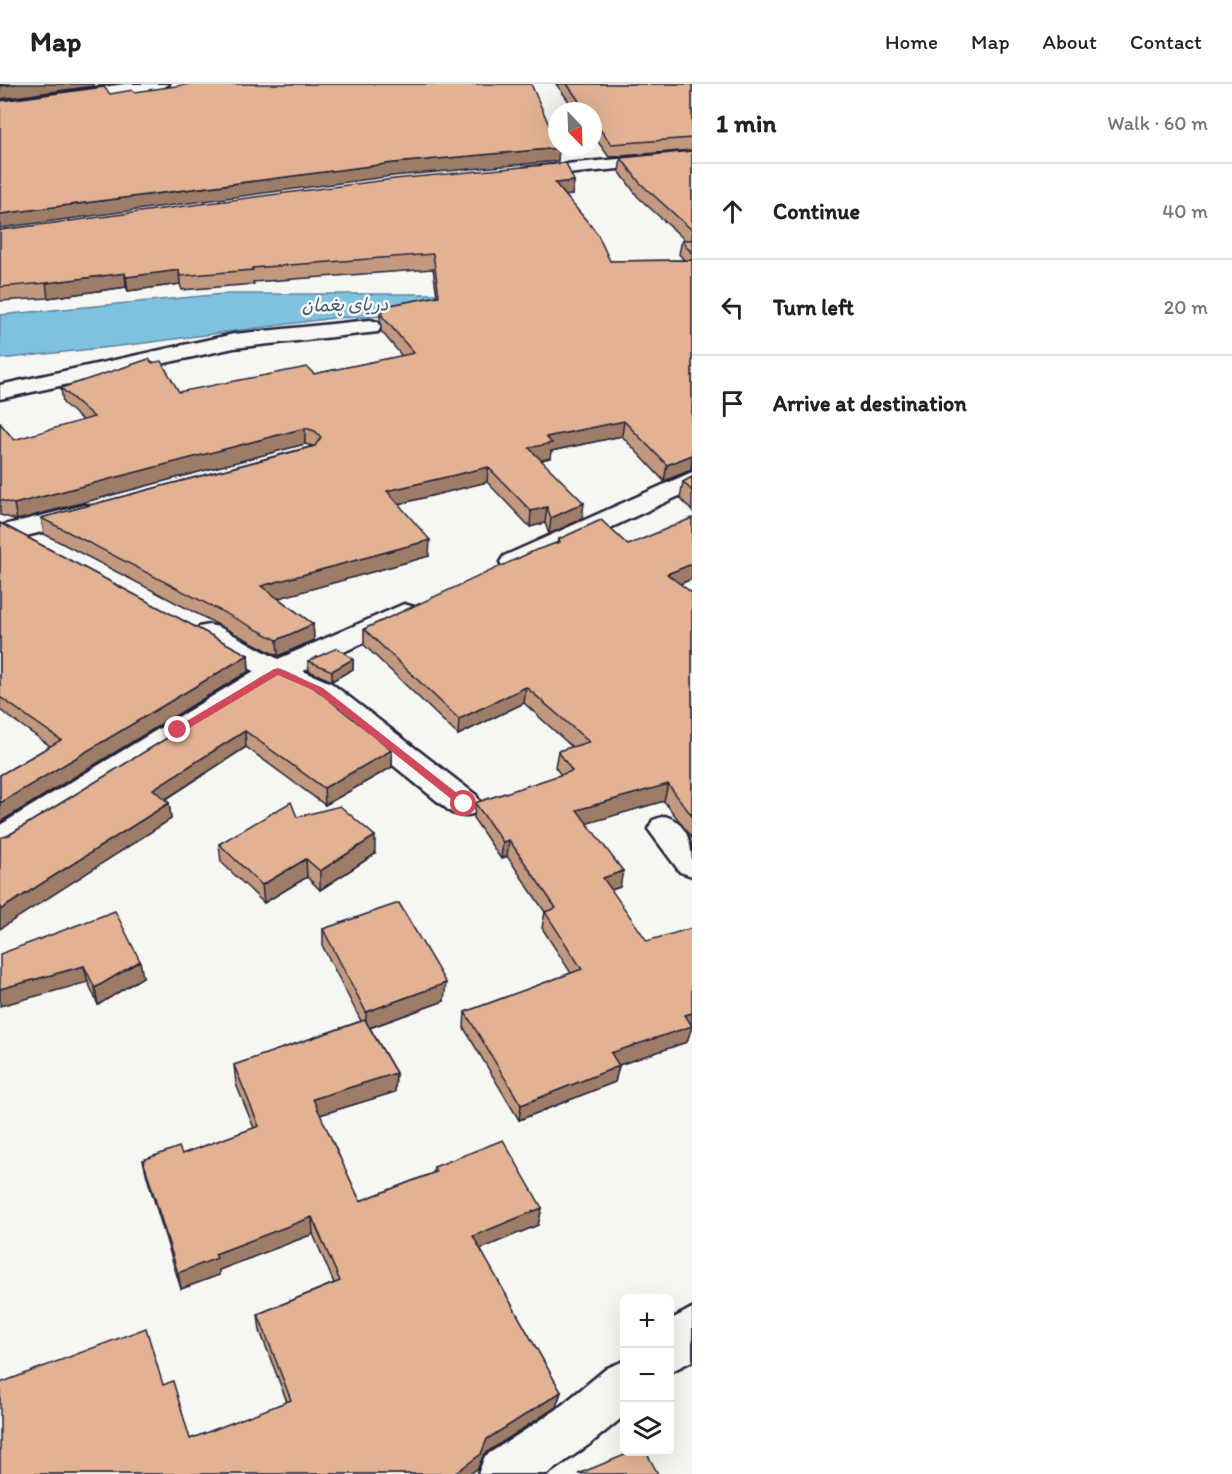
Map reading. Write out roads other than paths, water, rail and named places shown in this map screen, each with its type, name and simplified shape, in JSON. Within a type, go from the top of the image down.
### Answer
[{"type":"street","points":[[0,97],[92,84]]},
{"type":"street","points":[[0,106],[161,84]]},
{"type":"street","points":[[511,174],[692,157]]},
{"type":"street","points":[[0,392],[234,341],[370,327]]},
{"type":"street","points":[[490,573],[692,480]]},
{"type":"street","points":[[7,528],[104,508]]},
{"type":"street","points":[[7,528],[46,548]]},
{"type":"street","points":[[0,841],[277,671],[426,603]]},
{"type":"street","points":[[181,620],[277,671],[320,690],[464,804]]},
{"type":"street","points":[[665,829],[692,863]]},
{"type":"street","points":[[670,1348],[692,1331]]},
{"type":"street","points":[[503,1474],[573,1427],[620,1389]]},
{"type":"water","name":"دریای پغمان","points":[[224,294],[458,294],[524,311],[333,318],[129,345],[0,359],[0,315]]}]
